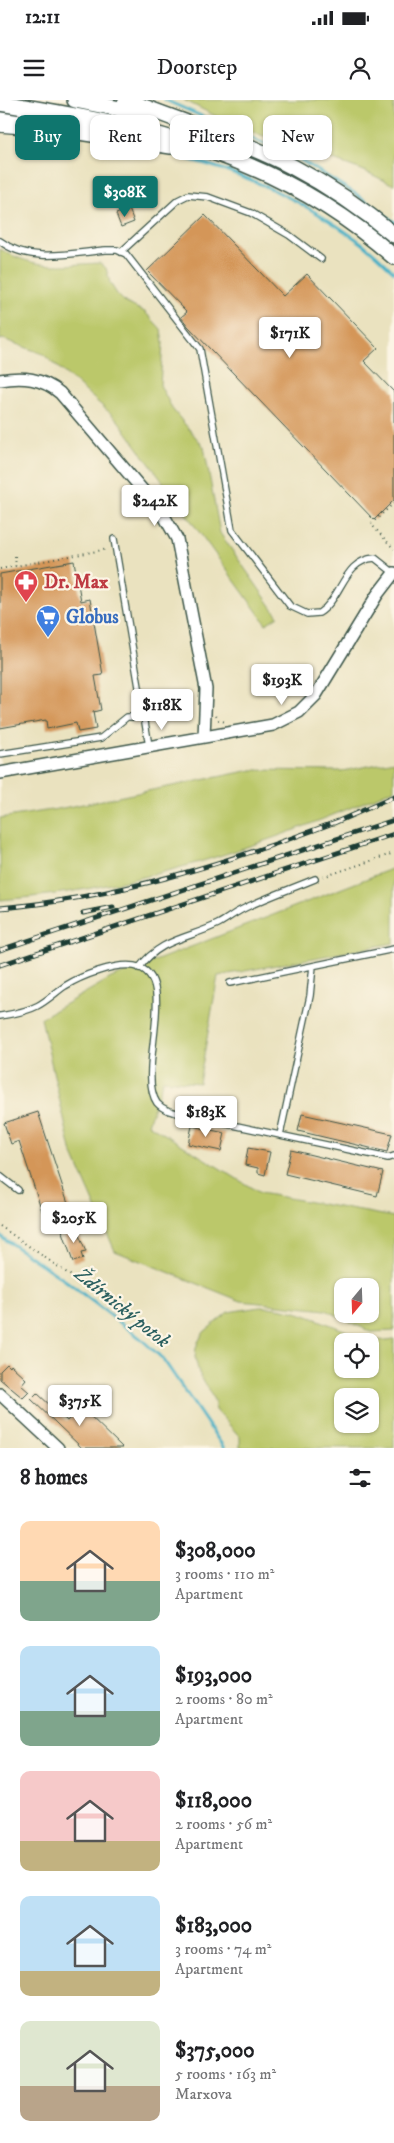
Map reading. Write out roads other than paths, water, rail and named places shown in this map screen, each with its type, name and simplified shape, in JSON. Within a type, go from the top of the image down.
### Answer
[{"type":"main road","points":[[75,100],[170,121]]},
{"type":"main road","points":[[126,100],[170,117]]},
{"type":"main road","points":[[0,103],[142,130],[182,140],[241,162],[284,181],[332,208],[394,257]]},
{"type":"main road","points":[[0,120],[170,146]]},
{"type":"main road","points":[[253,149],[315,179],[354,204],[394,235]]},
{"type":"main road","points":[[232,160],[241,162]]},
{"type":"street","points":[[0,380],[18,377],[32,378],[44,382],[60,393],[163,514],[177,539],[183,561],[206,689],[204,737]]},
{"type":"street","points":[[0,774],[273,725],[299,712],[316,695],[377,595],[394,573]]},
{"type":"street","points":[[0,1394],[58,1448]]},
{"type":"lane","points":[[0,129],[56,133],[170,147]]},
{"type":"lane","points":[[121,252],[178,200],[188,195],[208,197],[251,213],[289,235],[320,258]]},
{"type":"lane","points":[[0,241],[18,251],[33,256],[106,250],[126,254],[200,349],[232,530],[284,600],[296,610],[308,614],[320,613],[334,599],[351,570],[359,562],[374,558],[394,573]]},
{"type":"lane","points":[[114,539],[149,746]]},
{"type":"lane","points":[[0,754],[101,738],[127,717],[144,717]]},
{"type":"lane","points":[[139,968],[161,946],[217,924],[242,909],[315,879]]},
{"type":"lane","points":[[230,983],[394,949]]},
{"type":"lane","points":[[0,1016],[38,1006],[83,976],[111,968],[133,966],[139,968],[150,976],[157,991],[150,1060],[150,1085],[157,1102],[163,1108],[181,1114],[388,1158],[394,1156]]},
{"type":"lane","points":[[280,1135],[310,996],[313,966]]},
{"type":"lane","points":[[0,1176],[18,1190]]},
{"type":"waterway","points":[[165,100],[299,159],[356,194],[394,222]]},
{"type":"waterway","points":[[191,160],[231,172],[253,181],[317,213],[371,250],[394,272]]},
{"type":"waterway","name":"Ždírnický potok","points":[[0,1236],[66,1281],[140,1338],[163,1359],[224,1448]]},
{"type":"railway","points":[[334,823],[394,797]]},
{"type":"railway","points":[[0,908],[87,896],[173,876],[215,864],[341,820]]},
{"type":"railway","points":[[0,950],[394,820]]},
{"type":"railway","points":[[0,965],[394,834]]},
{"type":"railway","points":[[83,913],[113,907]]},
{"type":"place","name":"Dr. Max","points":[[26,603]]},
{"type":"place","name":"Globus","points":[[48,638]]}]
